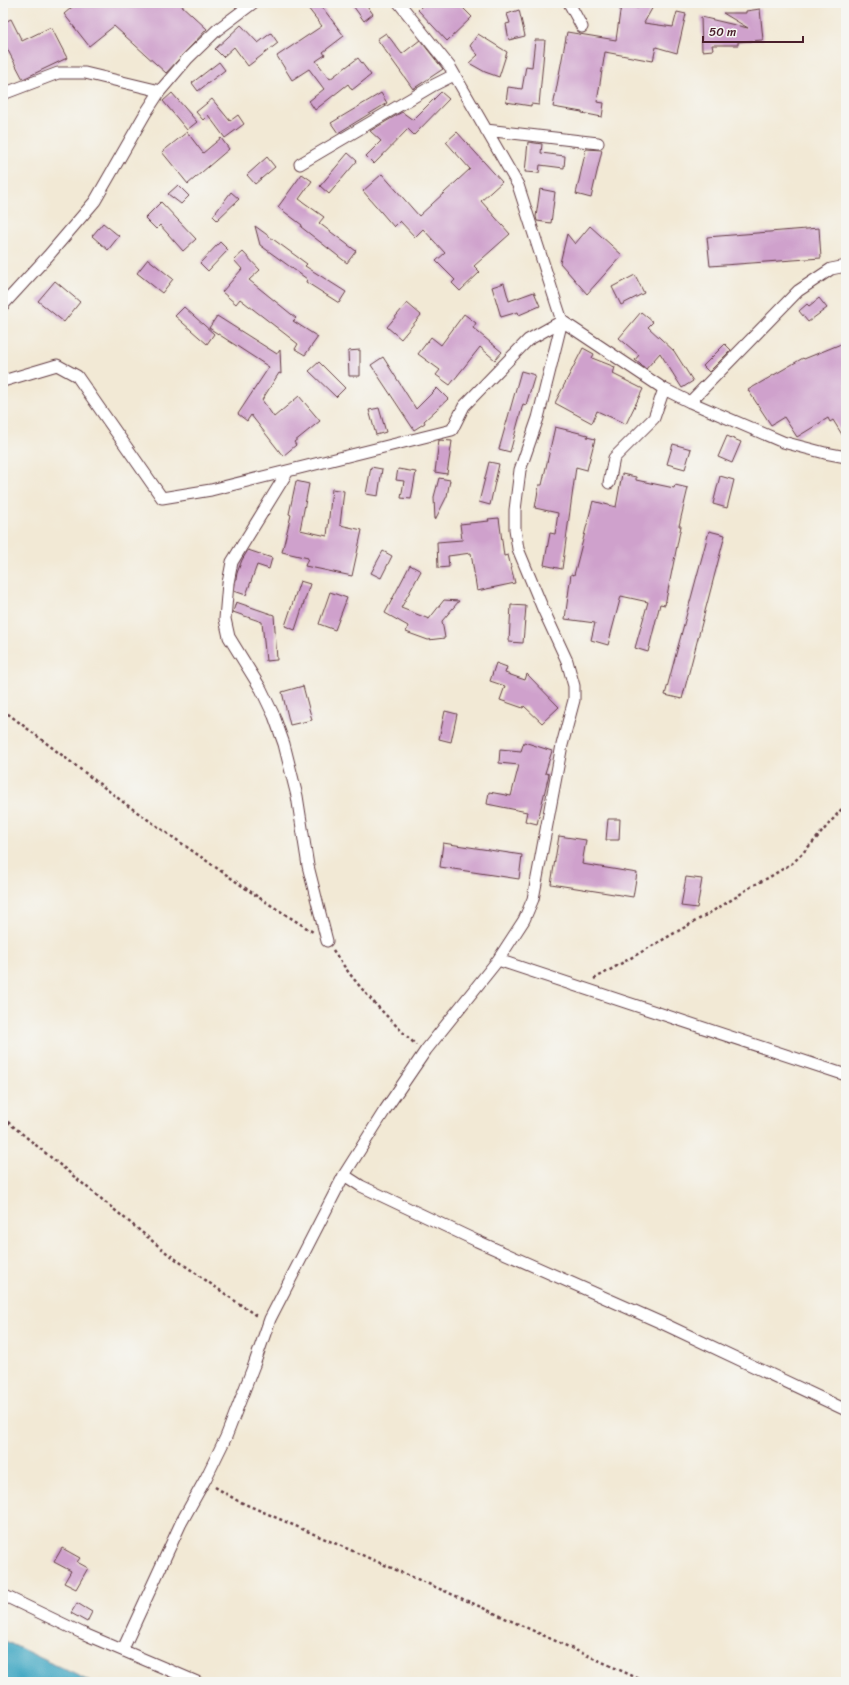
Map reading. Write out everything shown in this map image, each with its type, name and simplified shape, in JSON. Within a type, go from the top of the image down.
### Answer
[{"type":"street","points":[[3,305],[48,256],[94,200],[160,91],[188,58],[217,30],[253,3]]},
{"type":"street","points":[[122,1649],[181,1522],[206,1478],[226,1437],[268,1324],[344,1175],[385,1110],[424,1053],[498,960],[524,920],[533,899],[562,745],[574,700],[574,686],[567,661],[518,549],[515,529],[515,510],[520,470],[538,418],[562,321],[518,185],[450,67],[399,3]]},
{"type":"street","points":[[569,3],[582,27]]},
{"type":"street","points":[[3,94],[58,73],[85,73],[160,91]]},
{"type":"street","points":[[300,164],[454,75]]},
{"type":"street","points":[[486,130],[598,143]]},
{"type":"street","points":[[690,402],[798,291],[831,269],[846,266]]},
{"type":"street","points":[[562,321],[664,389],[690,402],[782,442],[846,457]]},
{"type":"street","points":[[3,381],[57,365],[77,376],[162,498],[211,490],[452,430],[464,406],[528,340],[562,321]]},
{"type":"street","points":[[609,482],[614,458],[654,418],[664,389]]},
{"type":"street","points":[[288,471],[232,562],[228,583],[225,619],[229,637],[261,689],[274,716],[284,744],[297,796],[308,866],[327,941]]},
{"type":"street","points":[[498,960],[846,1075]]},
{"type":"street","points":[[344,1175],[361,1186],[476,1241],[664,1324],[846,1410]]},
{"type":"street","points":[[3,1595],[82,1633],[197,1682]]},
{"type":"path","points":[[3,710],[127,805],[258,898],[327,941],[345,969],[367,996],[424,1053]]},
{"type":"path","points":[[585,990],[591,981],[708,914],[794,862],[846,804]]},
{"type":"path","points":[[3,1118],[168,1253],[268,1324]]},
{"type":"path","points":[[206,1478],[214,1486],[238,1500],[479,1606],[646,1682]]},
{"type":"water","points":[[3,1640],[91,1682],[3,1682]]},
{"type":"building","points":[[77,3],[179,3],[207,29],[166,73],[114,26],[89,46],[64,14]]},
{"type":"building","points":[[304,3],[319,3],[344,36],[323,52],[325,55],[316,61],[330,79],[358,58],[371,75],[352,90],[348,84],[315,110],[309,101],[324,89],[309,69],[292,80],[277,56],[322,26]]},
{"type":"building","points":[[351,3],[365,3],[373,14],[364,21]]},
{"type":"building","points":[[425,3],[458,3],[472,17],[447,41],[418,10]]},
{"type":"building","points":[[640,3],[655,3],[644,23],[673,27],[677,12],[686,14],[677,53],[656,47],[653,61],[605,52],[597,102],[604,103],[602,117],[553,107],[567,32],[616,40],[621,5],[638,8]]},
{"type":"building","points":[[760,9],[763,40],[738,42],[738,45],[712,45],[713,50],[702,51],[701,17],[748,28],[723,13],[746,13],[746,11]]},
{"type":"building","points":[[519,10],[525,36],[509,40],[506,24],[510,23],[507,14]]},
{"type":"building","points":[[11,19],[22,41],[51,27],[67,58],[23,79],[3,41],[3,23]]},
{"type":"building","points":[[241,25],[258,43],[271,33],[278,43],[248,66],[234,47],[223,57],[215,49]]},
{"type":"building","points":[[386,33],[402,54],[420,40],[443,69],[413,89],[377,39]]},
{"type":"building","points":[[478,34],[507,52],[499,77],[485,72],[469,63],[478,55],[470,46]]},
{"type":"building","points":[[535,40],[545,40],[539,105],[531,104],[531,106],[506,102],[508,87],[522,89],[526,66],[532,67]]},
{"type":"building","points":[[219,62],[225,70],[198,91],[192,83]]},
{"type":"building","points":[[441,92],[449,99],[414,135],[408,129],[374,164],[366,156],[381,141],[370,131],[402,112],[413,120]]},
{"type":"building","points":[[172,93],[197,122],[187,130],[163,101]]},
{"type":"building","points":[[381,93],[387,103],[338,133],[331,123]]},
{"type":"building","points":[[212,99],[230,121],[238,115],[244,124],[225,138],[208,115],[203,120],[196,112]]},
{"type":"building","points":[[187,132],[203,153],[221,138],[229,149],[188,184],[162,152]]},
{"type":"building","points":[[457,132],[502,182],[481,201],[510,234],[474,266],[480,272],[460,291],[452,283],[455,280],[436,261],[445,253],[423,229],[415,237],[400,221],[394,227],[363,191],[382,174],[419,216],[470,169],[446,142]]},
{"type":"building","points":[[528,142],[542,144],[541,153],[565,156],[564,168],[540,165],[539,173],[525,172]]},
{"type":"building","points":[[586,149],[602,150],[591,198],[576,194]]},
{"type":"building","points":[[348,153],[357,161],[329,194],[320,186]]},
{"type":"building","points":[[267,157],[275,167],[255,184],[247,175]]},
{"type":"building","points":[[302,174],[312,181],[299,199],[324,217],[319,223],[356,251],[347,263],[278,207]]},
{"type":"building","points":[[178,185],[189,196],[181,204],[168,194]]},
{"type":"building","points":[[540,189],[555,192],[551,223],[537,221],[536,217]]},
{"type":"building","points":[[231,192],[239,199],[217,220],[213,216]]},
{"type":"building","points":[[161,202],[196,239],[183,251],[160,225],[156,229],[145,218]]},
{"type":"building","points":[[103,223],[119,236],[108,250],[92,236]]},
{"type":"building","points":[[255,226],[307,264],[305,266],[346,292],[339,303],[306,282],[307,279],[260,245]]},
{"type":"building","points":[[590,226],[622,255],[587,294],[560,263],[567,234],[575,244]]},
{"type":"building","points":[[819,228],[821,258],[710,266],[707,237]]},
{"type":"building","points":[[220,242],[228,250],[208,271],[200,263]]},
{"type":"building","points":[[243,252],[260,270],[249,280],[296,318],[293,321],[318,337],[305,355],[295,349],[298,344],[240,299],[236,304],[222,292],[242,269],[234,260]]},
{"type":"building","points":[[148,259],[173,279],[162,293],[137,273]]},
{"type":"building","points":[[635,275],[644,293],[621,305],[612,287]]},
{"type":"building","points":[[55,281],[80,302],[64,322],[38,301]]},
{"type":"building","points":[[504,283],[509,301],[534,292],[540,306],[519,315],[518,312],[501,317],[492,287]]},
{"type":"building","points":[[819,298],[827,308],[808,322],[799,311],[807,304],[809,306]]},
{"type":"building","points":[[407,303],[421,315],[401,339],[387,327]]},
{"type":"building","points":[[184,307],[214,334],[207,344],[175,316]]},
{"type":"building","points":[[641,312],[653,322],[648,327],[674,351],[693,381],[682,388],[660,353],[646,369],[635,360],[639,355],[619,338]]},
{"type":"building","points":[[464,314],[476,323],[473,328],[502,352],[495,360],[480,347],[450,385],[436,375],[440,370],[418,354],[431,337],[441,345]]},
{"type":"building","points":[[217,316],[277,354],[280,350],[281,374],[279,373],[262,400],[274,417],[299,396],[320,421],[294,442],[296,445],[283,456],[251,415],[247,421],[238,414],[269,367],[209,328]]},
{"type":"building","points":[[846,342],[846,441],[833,420],[830,422],[828,418],[797,437],[784,417],[771,425],[748,390],[803,358],[804,359]]},
{"type":"building","points":[[725,344],[731,350],[709,372],[703,366]]},
{"type":"building","points":[[583,348],[594,354],[592,358],[615,367],[613,374],[643,389],[626,424],[597,411],[592,423],[555,403]]},
{"type":"building","points":[[360,350],[360,376],[349,376],[348,351]]},
{"type":"building","points":[[383,357],[416,409],[437,388],[448,399],[424,421],[425,423],[414,430],[371,365]]},
{"type":"building","points":[[319,362],[345,388],[336,397],[309,371]]},
{"type":"building","points":[[521,371],[535,375],[526,405],[523,404],[510,452],[499,449]]},
{"type":"building","points":[[379,408],[386,432],[376,435],[369,410]]},
{"type":"building","points":[[555,427],[588,435],[587,437],[595,439],[587,470],[576,467],[562,569],[544,565],[550,533],[555,534],[558,513],[535,508],[539,485],[542,485]]},
{"type":"building","points":[[727,436],[741,442],[732,463],[718,457]]},
{"type":"building","points":[[439,440],[452,441],[447,474],[435,472]]},
{"type":"building","points":[[673,444],[691,449],[685,469],[667,464]]},
{"type":"building","points":[[489,462],[499,464],[490,505],[479,502]]},
{"type":"building","points":[[371,467],[382,469],[378,496],[366,494]]},
{"type":"building","points":[[398,469],[416,472],[411,499],[401,498],[404,481],[396,480]]},
{"type":"building","points":[[622,474],[636,477],[636,480],[674,488],[675,485],[688,488],[679,526],[681,526],[665,605],[660,604],[648,652],[635,648],[648,602],[621,596],[608,645],[591,640],[595,623],[565,619],[571,574],[574,575],[593,501],[616,507]]},
{"type":"building","points":[[720,476],[734,480],[727,508],[713,504]]},
{"type":"building","points":[[439,478],[450,480],[447,496],[435,520],[434,497]]},
{"type":"building","points":[[296,481],[309,484],[300,530],[327,536],[332,489],[344,491],[340,525],[362,530],[352,576],[305,566],[308,558],[282,552],[291,515],[289,514]]},
{"type":"building","points":[[499,518],[504,556],[508,555],[515,583],[477,591],[471,553],[448,556],[449,567],[438,568],[437,542],[462,540],[460,524],[489,521],[488,519]]},
{"type":"building","points":[[709,531],[725,535],[682,699],[665,695]]},
{"type":"building","points":[[248,550],[272,558],[269,569],[257,565],[246,595],[234,591],[237,573]]},
{"type":"building","points":[[383,551],[392,556],[381,578],[371,573]]},
{"type":"building","points":[[410,565],[421,571],[401,608],[429,619],[444,600],[459,601],[442,621],[445,638],[428,640],[406,632],[408,626],[385,613]]},
{"type":"building","points":[[300,581],[310,584],[295,630],[285,626]]},
{"type":"building","points":[[330,592],[347,598],[335,630],[319,624]]},
{"type":"building","points":[[236,602],[274,615],[277,660],[266,661],[262,622],[233,612]]},
{"type":"building","points":[[511,605],[526,606],[523,643],[509,642]]},
{"type":"building","points":[[496,663],[507,667],[505,673],[525,680],[527,674],[559,707],[542,723],[524,706],[523,708],[500,700],[505,686],[490,681]]},
{"type":"building","points":[[303,686],[312,720],[290,725],[282,692]]},
{"type":"building","points":[[445,711],[457,714],[451,742],[439,739]]},
{"type":"building","points":[[524,742],[552,751],[545,773],[549,774],[537,824],[525,821],[527,812],[487,804],[489,792],[511,796],[519,765],[499,763],[500,749],[521,751]]},
{"type":"building","points":[[608,819],[620,819],[619,840],[606,840]]},
{"type":"building","points":[[559,836],[586,840],[582,864],[637,873],[633,897],[551,884]]},
{"type":"building","points":[[443,843],[522,855],[519,879],[440,867]]},
{"type":"building","points":[[686,877],[702,879],[697,908],[681,906]]},
{"type":"building","points":[[62,1548],[80,1558],[77,1562],[88,1568],[76,1589],[64,1583],[71,1571],[54,1562]]},
{"type":"building","points":[[77,1603],[92,1612],[87,1622],[71,1613]]}]
